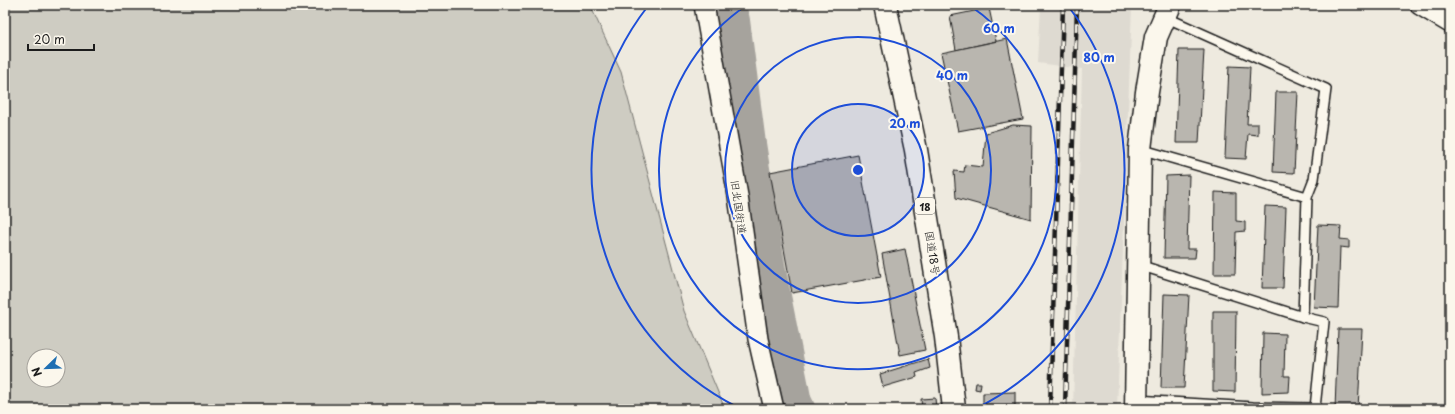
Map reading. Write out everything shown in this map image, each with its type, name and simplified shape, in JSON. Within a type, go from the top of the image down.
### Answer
[{"type":"main road","name":"国道18号","points":[[885,5],[916,150],[945,330],[954,409]]},
{"type":"main road","points":[[1136,405],[1140,149],[1156,37],[1168,11]]},
{"type":"street","name":"旧北国街道","points":[[704,5],[738,196],[758,339],[774,409]]},
{"type":"street","points":[[1420,5],[1450,23]]},
{"type":"lane","points":[[1168,11],[1326,89],[1314,180],[1307,197],[1303,317]]},
{"type":"lane","points":[[1140,149],[1307,197]]},
{"type":"lane","points":[[1136,405],[1314,408],[1324,322],[1303,317],[1139,265]]},
{"type":"shaded area","points":[[5,5],[590,5],[621,72],[684,311],[725,409],[5,409]]},
{"type":"shaded area","points":[[1041,5],[1132,5],[1117,409],[1073,409],[1082,69],[1038,63]]},
{"type":"building","points":[[989,8],[996,41],[956,50],[950,16]]},
{"type":"building","points":[[1007,39],[1023,119],[958,131],[941,53]]},
{"type":"building","points":[[1179,50],[1204,50],[1199,143],[1176,143]]},
{"type":"building","points":[[1229,66],[1250,67],[1247,124],[1258,124],[1258,135],[1248,134],[1246,159],[1225,158]]},
{"type":"building","points":[[1276,92],[1298,92],[1294,173],[1273,172]]},
{"type":"building","points":[[1013,125],[1032,126],[1031,219],[956,198],[954,171],[964,172],[965,165],[983,167],[986,133]]},
{"type":"building","points":[[858,155],[881,277],[792,293],[770,172]]},
{"type":"building","points":[[1189,175],[1187,249],[1196,249],[1195,258],[1164,258],[1166,176]]},
{"type":"building","points":[[1215,192],[1236,193],[1236,221],[1245,222],[1245,231],[1236,232],[1235,274],[1214,274]]},
{"type":"building","points":[[1265,206],[1286,207],[1283,288],[1262,288]]},
{"type":"building","points":[[1318,225],[1341,226],[1340,239],[1349,240],[1349,248],[1340,247],[1338,308],[1314,307]]},
{"type":"building","points":[[905,249],[925,350],[900,355],[882,254]]},
{"type":"building","points":[[1164,294],[1189,295],[1184,388],[1161,388]]},
{"type":"building","points":[[1213,311],[1236,311],[1235,392],[1213,391]]},
{"type":"building","points":[[1338,329],[1362,329],[1358,409],[1335,409]]},
{"type":"building","points":[[1263,333],[1285,334],[1284,376],[1290,376],[1289,392],[1262,393]]},
{"type":"building","points":[[928,359],[930,368],[916,373],[917,377],[883,387],[880,374]]},
{"type":"building","points":[[976,383],[981,383],[980,390],[975,389]]},
{"type":"building","points":[[1015,392],[1015,409],[983,409],[983,393]]},
{"type":"building","points":[[935,398],[936,409],[922,409],[921,399]]},
{"type":"waterway","points":[[725,5],[730,21],[746,144],[766,271],[792,403],[795,409]]},
{"type":"railway","points":[[1050,409],[1063,5]]},
{"type":"railway","points":[[1065,409],[1077,5]]}]
